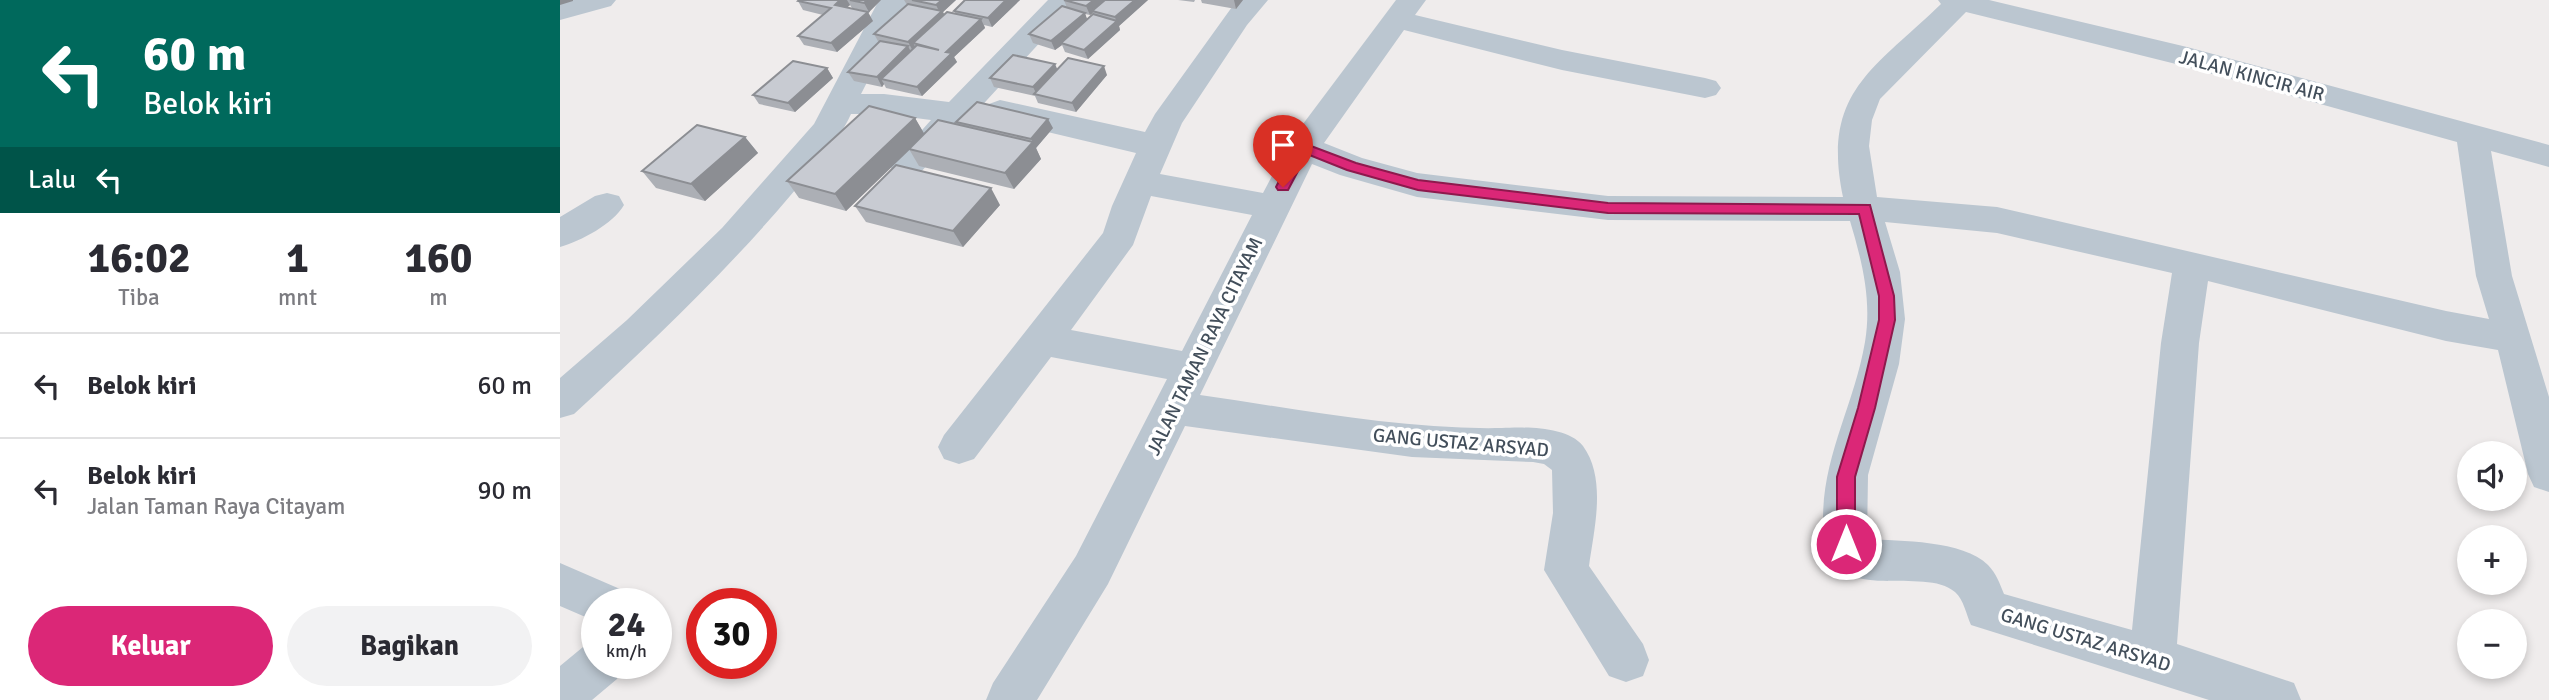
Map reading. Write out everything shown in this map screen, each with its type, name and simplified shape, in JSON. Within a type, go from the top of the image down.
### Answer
[{"type":"street","points":[[560,11],[601,0]]},
{"type":"street","points":[[560,402],[640,330],[734,237],[828,129],[894,0]]},
{"type":"street","points":[[907,166],[1064,0]]},
{"type":"street","points":[[959,447],[1120,236],[1139,182],[1166,122],[1236,19],[1253,0]]},
{"type":"street","points":[[1865,209],[1858,194],[1852,149],[1856,115],[1866,96],[1959,1]]},
{"type":"street","name":"JALAN KINCIR AIR","points":[[1959,1],[2187,57],[2549,156]]},
{"type":"street","points":[[1404,10],[1562,60],[1705,88]]},
{"type":"street","name":"JALAN TAMAN RAYA CITAYAM","points":[[1010,700],[1091,570],[1303,148],[1404,10]]},
{"type":"street","points":[[842,104],[960,108],[1156,146]]},
{"type":"street","points":[[2472,134],[2494,276],[2514,338],[2549,474]]},
{"type":"street","points":[[1303,148],[1352,167],[1418,185],[1608,208],[1865,209],[1997,220],[2446,326],[2514,338]]},
{"type":"street","points":[[1139,182],[1273,206]]},
{"type":"street","points":[[560,234],[607,205]]},
{"type":"street","name":"GANG USTAZ ARSYAD","points":[[1865,209],[1886,296],[1887,320],[1867,408],[1846,477],[1846,544],[1851,554],[1860,559],[1949,566],[1967,573],[1975,582],[1987,610],[2153,658],[2277,700]]},
{"type":"street","points":[[2153,658],[2180,342],[2192,264]]},
{"type":"street","points":[[1042,340],[1192,368]]},
{"type":"street","name":"GANG USTAZ ARSYAD","points":[[1174,408],[1456,443],[1556,449],[1568,459],[1574,473],[1572,528],[1566,570],[1626,660]]},
{"type":"street","points":[[560,584],[581,594]]},
{"type":"street","points":[[560,697],[581,679]]},
{"type":"building","points":[[799,0],[840,0],[835,5],[868,12],[831,43],[798,36],[831,8]]},
{"type":"building","points":[[912,0],[942,0],[936,5]]},
{"type":"building","points":[[965,0],[1006,0],[988,18],[954,11]]},
{"type":"building","points":[[1064,0],[1094,0],[1086,6]]},
{"type":"building","points":[[1105,0],[1135,0],[1115,17],[1092,11]]},
{"type":"building","points":[[908,4],[942,11],[908,42],[874,34]]},
{"type":"building","points":[[1062,6],[1085,13],[1051,41],[1029,34]]},
{"type":"building","points":[[947,12],[981,19],[946,52],[952,53],[917,87],[881,79],[917,45],[939,50],[913,43]]},
{"type":"building","points":[[1093,14],[1117,21],[1084,50],[1061,43]]},
{"type":"building","points":[[880,41],[908,46],[877,77],[848,72]]},
{"type":"building","points":[[1013,55],[1055,64],[1033,87],[990,78]]},
{"type":"building","points":[[1068,58],[1104,66],[1072,103],[1034,94]]},
{"type":"building","points":[[793,61],[827,68],[788,103],[753,95]]},
{"type":"building","points":[[977,102],[1048,119],[1031,139],[956,122]]},
{"type":"building","points":[[869,106],[915,118],[835,194],[787,181]]},
{"type":"building","points":[[938,120],[1033,142],[1005,173],[909,149]]},
{"type":"building","points":[[697,125],[745,137],[691,184],[642,171]]},
{"type":"building","points":[[896,165],[991,188],[953,231],[855,206]]},
{"type":"route","points":[[1283,187],[1303,148],[1352,167],[1418,185],[1608,208],[1865,209],[1886,296],[1887,320],[1867,408],[1846,477],[1846,544]]}]
